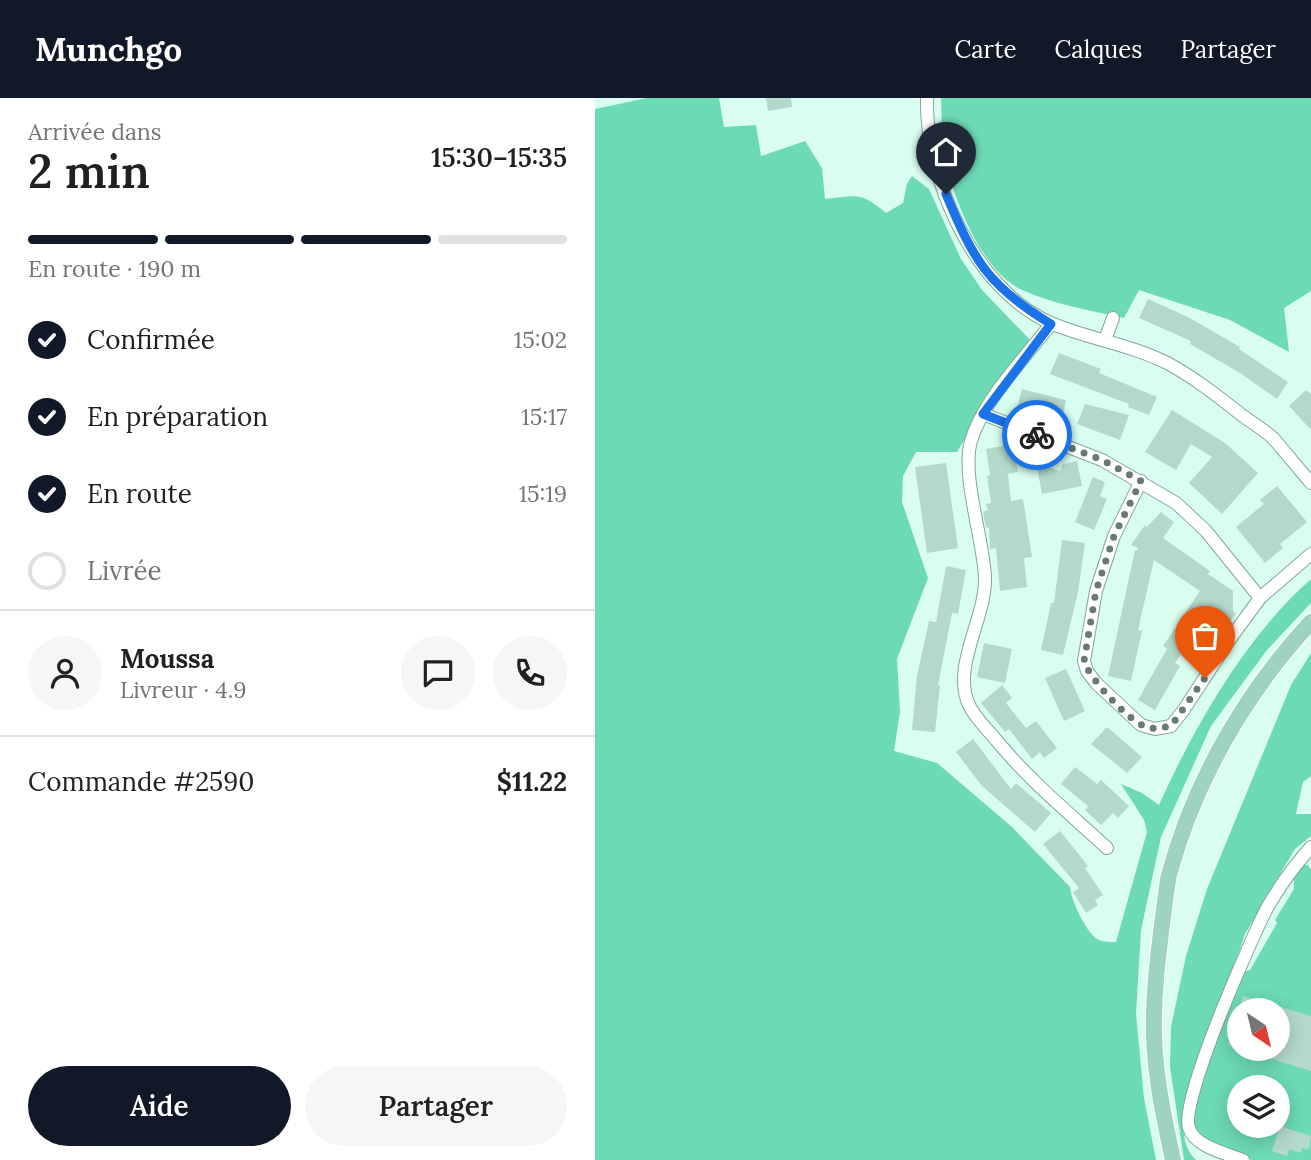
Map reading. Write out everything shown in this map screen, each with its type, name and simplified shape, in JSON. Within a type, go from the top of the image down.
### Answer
[{"type":"main road","points":[[1173,1160],[1160,1100],[1154,1036],[1155,974],[1169,877],[1191,810],[1226,738],[1269,671],[1311,622]]},
{"type":"street","points":[[927,98],[929,140],[937,169],[978,261],[1007,294],[1051,324],[1105,340],[1168,364],[1271,436],[1311,483]]},
{"type":"street","points":[[1105,340],[1113,318]]},
{"type":"street","points":[[1051,324],[983,414],[972,439],[969,453],[985,578],[965,667],[965,694],[982,724],[1019,767],[1107,848]]},
{"type":"street","points":[[983,414],[1102,460],[1176,503],[1206,531],[1260,598]]},
{"type":"street","points":[[1141,481],[1114,536],[1096,591],[1084,661],[1087,671],[1096,683],[1141,725],[1156,729],[1171,726],[1260,598],[1311,554]]},
{"type":"street","points":[[1243,1160],[1200,1142],[1189,1130],[1187,1114],[1203,1062],[1244,955],[1269,905],[1310,852]]},
{"type":"green space","points":[[647,98],[719,98],[724,127],[756,125],[761,156],[805,141],[822,168],[825,199],[852,196],[864,198],[886,213],[903,203],[907,184],[912,176],[929,189],[961,259],[982,290],[1032,342],[988,400],[957,452],[916,452],[903,476],[902,502],[928,578],[897,659],[900,712],[894,751],[937,763],[1012,827],[1070,887],[1080,916],[1099,940],[1116,942],[1147,832],[1144,820],[1121,784],[1142,793],[1159,805],[1188,745],[1224,684],[1265,627],[1311,579],[1311,603],[1267,650],[1211,726],[1161,837],[1141,930],[1136,1014],[1144,1098],[1156,1160],[595,1160],[595,109]]},
{"type":"green space","points":[[941,98],[1311,98],[1311,291],[1284,308],[1289,352],[1230,320],[1139,290],[1124,318],[1045,299],[1020,289],[1006,279],[980,248],[953,188],[943,145]]},
{"type":"green space","points":[[1311,653],[1311,776],[1303,782],[1296,814],[1311,814],[1311,836],[1295,849],[1245,934],[1182,1116],[1187,1145],[1196,1160],[1184,1160],[1170,1067],[1171,1027],[1186,956],[1207,889],[1291,685]]},
{"type":"green space","points":[[1302,865],[1308,865],[1311,870],[1311,1160],[1252,1160],[1201,1139],[1193,1129],[1199,1078],[1227,1006],[1227,1061],[1290,1061],[1290,998],[1230,998],[1240,973],[1250,970],[1294,889],[1294,876]]},
{"type":"building","points":[[766,98],[791,98],[792,107],[768,111]]},
{"type":"building","points":[[1148,299],[1188,317],[1240,347],[1239,349],[1288,382],[1277,399],[1240,373],[1190,344],[1191,341],[1139,318]]},
{"type":"building","points":[[1059,353],[1101,369],[1099,373],[1157,397],[1149,415],[1128,407],[1129,404],[1050,374]]},
{"type":"building","points":[[1022,389],[1066,400],[1061,423],[1016,412]]},
{"type":"building","points":[[1306,390],[1311,394],[1311,430],[1289,406]]},
{"type":"building","points":[[1085,404],[1129,415],[1120,440],[1077,424]]},
{"type":"building","points":[[1172,410],[1225,443],[1258,473],[1222,514],[1189,483],[1212,457],[1191,444],[1176,470],[1145,452]]},
{"type":"building","points":[[1013,444],[1018,472],[1008,474],[1011,501],[1023,499],[1032,557],[1024,558],[1027,587],[1000,591],[996,548],[990,549],[989,527],[986,528],[983,512],[988,510],[986,504],[991,503],[986,449]]},
{"type":"building","points":[[1053,453],[1049,467],[1060,471],[1063,464],[1077,461],[1082,486],[1042,494],[1035,456]]},
{"type":"building","points":[[946,463],[958,548],[927,553],[915,467]]},
{"type":"building","points":[[1093,477],[1105,482],[1100,496],[1107,499],[1094,530],[1075,522]]},
{"type":"building","points":[[1277,486],[1307,522],[1280,544],[1283,548],[1265,563],[1236,527],[1264,504],[1260,500]]},
{"type":"building","points":[[1161,512],[1174,522],[1163,538],[1233,591],[1233,611],[1236,614],[1228,623],[1211,610],[1175,663],[1180,666],[1155,710],[1138,700],[1167,649],[1163,646],[1200,591],[1154,560],[1138,630],[1142,631],[1131,681],[1108,676],[1135,550],[1138,550],[1131,545],[1145,525],[1147,527]]},
{"type":"building","points":[[1062,540],[1085,543],[1078,592],[1063,655],[1041,650],[1051,603],[1054,603]]},
{"type":"building","points":[[946,566],[966,570],[958,614],[952,613],[938,685],[935,732],[912,730],[917,676],[929,621],[936,622]]},
{"type":"building","points":[[984,643],[1012,649],[1005,683],[977,677]]},
{"type":"building","points":[[1066,669],[1085,711],[1064,721],[1045,678]]},
{"type":"building","points":[[1002,685],[1012,698],[1006,703],[1026,728],[1036,721],[1057,748],[1044,758],[1040,752],[1032,759],[1009,729],[1005,732],[981,703]]},
{"type":"building","points":[[1107,727],[1142,757],[1127,773],[1091,744]]},
{"type":"building","points":[[973,739],[1011,789],[1016,783],[1051,813],[1035,832],[982,786],[956,752]]},
{"type":"building","points":[[1075,767],[1097,784],[1101,780],[1129,806],[1118,818],[1113,813],[1101,825],[1085,810],[1088,806],[1061,784]]},
{"type":"building","points":[[1060,831],[1088,866],[1085,868],[1103,895],[1095,900],[1098,905],[1086,913],[1073,892],[1079,888],[1043,844]]},
{"type":"building","points":[[1290,1010],[1311,1016],[1311,1071],[1278,1061],[1290,1061]]},
{"type":"building","points":[[1290,1129],[1311,1136],[1309,1150],[1302,1148],[1301,1153],[1289,1149],[1287,1156],[1272,1151],[1276,1138],[1290,1138]]},
{"type":"way so far","points":[[1037,435],[1102,460],[1141,481],[1114,536],[1096,591],[1087,634],[1084,661],[1087,671],[1096,683],[1141,725],[1156,729],[1171,726],[1205,678]]},
{"type":"route","points":[[946,194],[978,261],[991,278],[1007,294],[1051,324],[983,414],[1037,435]]}]
